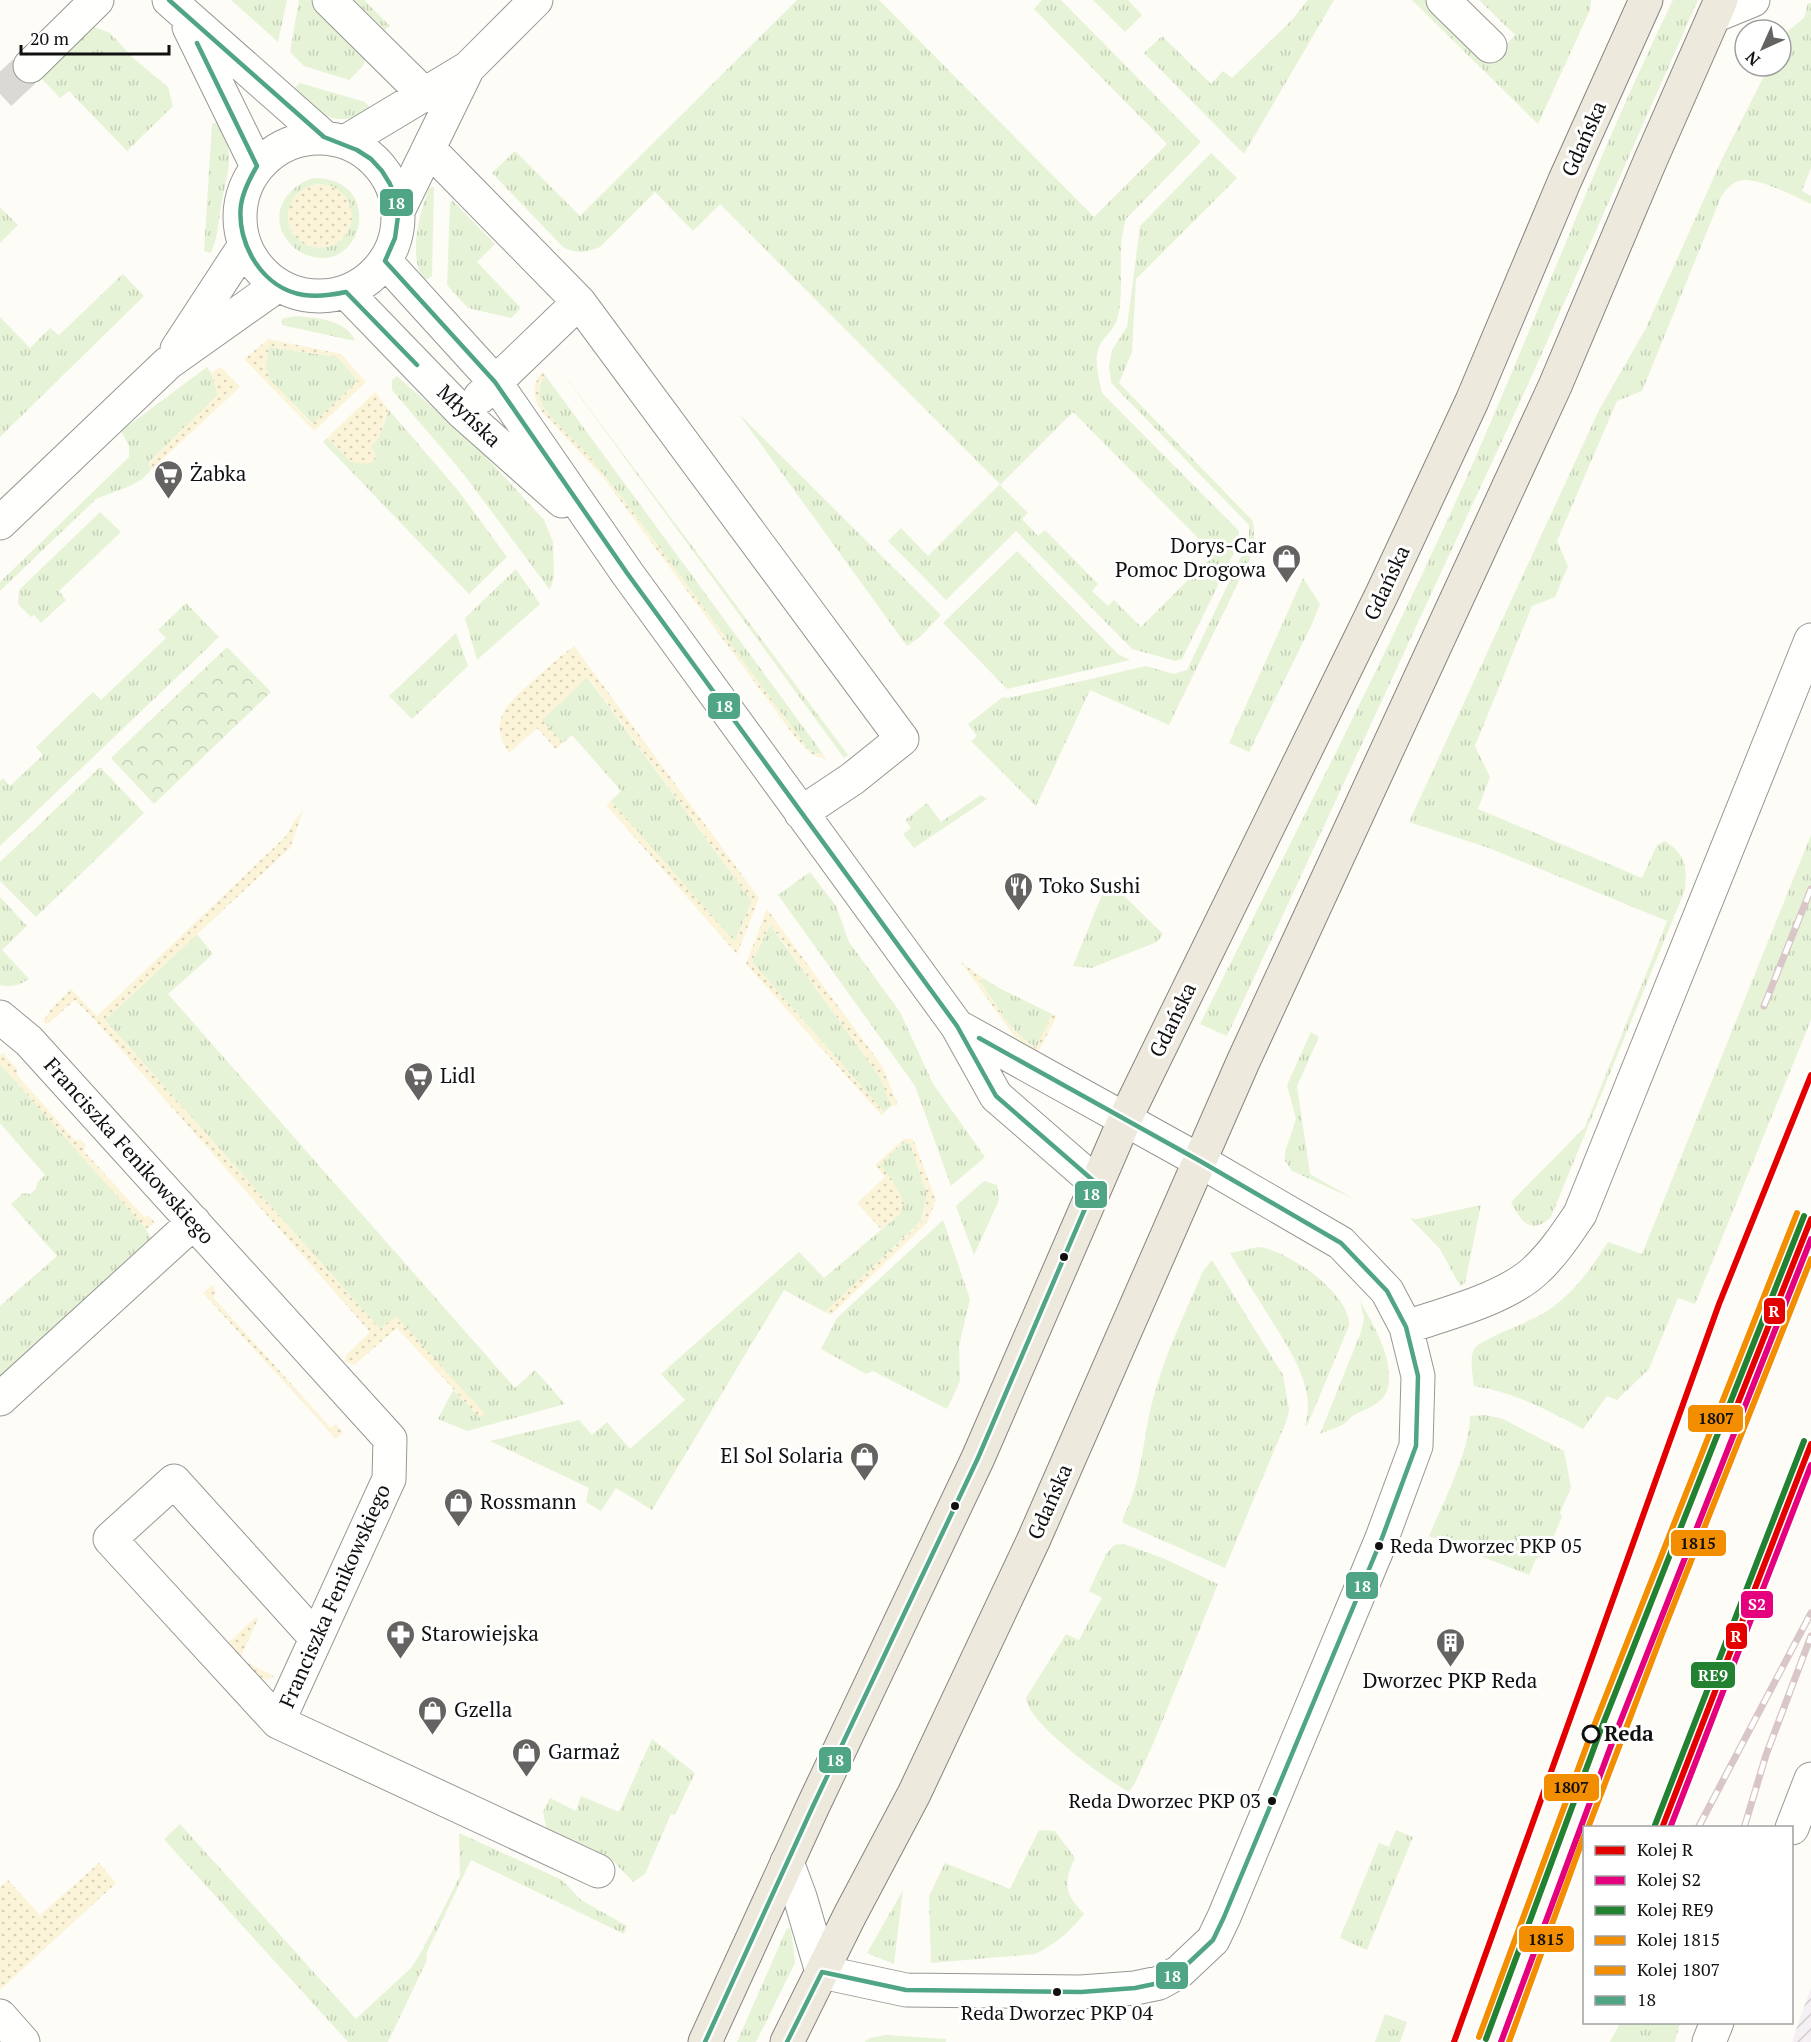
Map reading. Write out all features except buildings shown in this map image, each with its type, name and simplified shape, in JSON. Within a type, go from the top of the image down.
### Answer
[{"type":"main road","name":"Gdańska","points":[[705,2042],[787,1862],[978,1458],[1125,1119],[1382,594],[1472,401],[1575,159],[1646,0]]},
{"type":"main road","name":"Gdańska","points":[[787,2042],[914,1794],[1034,1539],[1243,1062],[1542,416],[1717,8]]},
{"type":"street","points":[[30,66],[98,0]]},
{"type":"street","points":[[329,0],[424,94]]},
{"type":"street","points":[[468,68],[399,211],[396,237],[385,261],[368,279],[346,292],[323,296],[300,294],[278,285],[258,268],[245,245],[240,225],[241,204],[247,184],[257,166],[277,149],[298,138],[334,139],[424,94],[468,68],[536,0]]},
{"type":"street","points":[[1443,0],[1490,46]]},
{"type":"street","points":[[1717,8],[1753,0]]},
{"type":"street","points":[[176,7],[334,139],[380,167],[393,186],[399,211]]},
{"type":"street","points":[[176,7],[257,166]]},
{"type":"street","points":[[429,149],[579,302],[902,739],[852,779],[801,813]]},
{"type":"street","points":[[168,363],[245,245]]},
{"type":"street","name":"Młyńska","points":[[385,261],[495,382],[599,534],[957,1026],[996,1096],[1096,1183]]},
{"type":"street","points":[[0,523],[168,363],[278,285]]},
{"type":"street","name":"Młyńska","points":[[346,292],[463,413],[599,534]]},
{"type":"street","points":[[463,413],[579,302]]},
{"type":"street","points":[[1406,1327],[1498,1294],[1519,1284],[1537,1270],[1580,1214],[1811,640]]},
{"type":"street","name":"Franciszka Fenikowskiego","points":[[0,1017],[30,1041],[390,1439],[389,1479],[278,1722],[598,1871]]},
{"type":"street","name":"Młyńska","points":[[822,1972],[906,1990],[1081,1992],[1135,1988],[1159,1983],[1179,1972],[1213,1940],[1229,1906],[1382,1538],[1416,1446],[1418,1376],[1406,1327],[1387,1292],[1341,1243],[1200,1161],[957,1026]]},
{"type":"street","points":[[0,1399],[194,1222]]},
{"type":"street","points":[[278,1722],[110,1539],[174,1481],[315,1637]]},
{"type":"street","points":[[1792,1826],[1811,1779]]},
{"type":"street","points":[[787,1862],[822,1972]]},
{"type":"street","points":[[0,2016],[23,2042]]},
{"type":"street","points":[[1709,2042],[1716,2024]]},
{"type":"shaded area","points":[[1811,1988],[1811,2042],[1792,2042],[1799,2021]]},
{"type":"green space","points":[[231,0],[287,0],[278,42]]},
{"type":"green space","points":[[299,0],[310,0],[364,54],[366,59],[363,66],[349,80],[304,66],[290,52]]},
{"type":"green space","points":[[354,0],[364,0],[390,26],[385,30]]},
{"type":"green space","points":[[797,0],[879,0],[1094,217],[1167,144],[1034,9],[1042,0],[1061,0],[1201,142],[1126,219],[1122,243],[1118,316],[1101,343],[1097,355],[1102,393],[1239,531],[1239,542],[1182,659],[1176,661],[1132,649],[1016,531],[946,600],[888,541],[901,528],[928,556],[1000,484],[720,204],[693,231],[655,192],[600,247],[577,252],[563,247],[492,173],[515,151],[580,216]],"holes":[[[1073,412],[1214,554],[1141,627],[1114,600],[1108,606],[1092,591],[1098,584],[1045,530],[1038,536],[1022,519],[1028,513],[1000,485]]]},
{"type":"green space","points":[[1093,0],[1128,0],[1142,15],[1125,32]]},
{"type":"green space","points":[[1308,0],[1334,0],[1244,154],[1144,53],[1162,36],[1211,84],[1223,71],[1232,78],[1291,21]]},
{"type":"green space","points":[[1412,0],[1425,0],[1490,62],[1515,35],[1479,0],[1591,0],[1590,10],[1538,124]]},
{"type":"green space","points":[[1673,0],[1698,0],[1530,380],[1227,1036],[1200,1024],[1422,575],[1508,382],[1615,126]]},
{"type":"green space","points":[[1808,3],[1811,3],[1811,168],[1802,191],[1811,196],[1811,204],[1751,180],[1736,182],[1721,197],[1642,391],[1617,401],[1557,541],[1568,566],[1555,597],[1532,606],[1475,746],[1490,777],[1478,809],[1642,878],[1657,845],[1665,841],[1681,856],[1686,874],[1685,890],[1551,1217],[1544,1223],[1532,1226],[1523,1220],[1511,1202],[1585,1127],[1667,921],[1489,848],[1409,822],[1599,410],[1646,328],[1723,157],[1763,78],[1793,78],[1793,27],[1804,18]]},
{"type":"green space","points":[[91,26],[110,33],[133,58],[168,87],[173,106],[127,151],[69,91],[60,98],[39,76]]},
{"type":"green space","points":[[300,83],[365,102],[371,109],[348,118],[329,117],[311,106],[303,97],[295,87]]},
{"type":"green space","points":[[218,121],[227,145],[229,164],[211,253],[204,251],[212,124]]},
{"type":"green space","points":[[1211,153],[1237,178],[1136,279],[1132,352],[1119,383],[1253,521],[1255,548],[1169,725],[1090,690],[1036,806],[971,741],[977,736],[968,724],[1003,697],[1008,698],[1146,666],[1174,674],[1187,670],[1249,540],[1249,525],[1117,389],[1111,382],[1109,366],[1112,350],[1127,327],[1140,226]]},
{"type":"green space","points":[[314,178],[336,182],[351,193],[358,207],[359,223],[354,239],[343,251],[329,258],[310,256],[299,251],[287,241],[281,227],[279,218],[284,200],[305,181]],"holes":[[[315,184],[335,189],[350,203],[293,235],[288,213]]]},
{"type":"green space","points":[[434,187],[432,276],[424,281],[417,259],[417,234],[429,188]]},
{"type":"green space","points":[[452,200],[495,244],[477,262],[521,308],[511,318],[468,308],[447,285],[450,203]]},
{"type":"green space","points":[[0,207],[18,225],[0,243]]},
{"type":"green space","points":[[123,274],[144,296],[0,437],[0,317],[30,348],[50,328],[59,335]]},
{"type":"green space","points":[[295,316],[338,324],[351,334],[355,341],[282,325],[282,319]]},
{"type":"green space","points":[[269,347],[338,357],[358,381],[313,424],[269,379],[265,369]]},
{"type":"green space","points":[[554,361],[848,755],[844,758]]},
{"type":"green space","points":[[207,367],[218,395],[149,462],[151,470],[141,480],[130,486],[96,499],[0,591],[0,582],[129,457],[129,446],[121,431]]},
{"type":"green space","points":[[545,375],[823,754],[808,749],[633,512],[589,456],[543,407],[539,395],[540,385]]},
{"type":"green space","points":[[397,376],[475,445],[544,520],[553,542],[554,577],[550,590],[462,472],[392,390],[392,380]]},
{"type":"green space","points":[[388,409],[457,489],[507,557],[469,594],[323,442],[327,438],[351,462],[376,440],[383,427]]},
{"type":"green space","points":[[739,414],[941,615],[920,637],[907,646]]},
{"type":"green space","points":[[100,512],[121,532],[59,591],[66,600],[41,623],[18,604],[19,590]]},
{"type":"green space","points":[[1017,551],[1118,654],[1130,660],[1007,689],[943,623]]},
{"type":"green space","points":[[516,569],[540,604],[477,660],[465,618]]},
{"type":"green space","points":[[1303,578],[1320,604],[1249,752],[1229,743]]},
{"type":"green space","points":[[186,603],[219,637],[0,846],[0,781],[3,778],[10,786],[43,755],[36,747],[93,692],[101,700],[166,638],[158,630]]},
{"type":"green space","points":[[456,633],[468,666],[412,719],[389,696]]},
{"type":"green space","points":[[227,647],[271,692],[154,804],[111,758]]},
{"type":"green space","points":[[587,677],[752,901],[734,943],[611,801],[621,791],[572,735],[563,743],[541,720]]},
{"type":"green space","points":[[100,767],[144,813],[36,917],[0,881],[0,862]]},
{"type":"green space","points":[[981,795],[987,799],[914,848],[903,834],[911,828],[905,820],[927,803],[941,822]]},
{"type":"green space","points":[[1811,835],[1811,1020],[1695,1304],[1678,1298],[1649,1369],[1617,1400],[1607,1396],[1583,1429],[1517,1397],[1474,1386],[1472,1362],[1474,1349],[1486,1340],[1537,1317],[1554,1306],[1580,1281],[1608,1242],[1642,1254]]},
{"type":"green space","points":[[810,872],[836,906],[849,942],[900,1012],[933,1084],[985,1157],[951,1186],[915,1086],[778,895]]},
{"type":"green space","points":[[1108,880],[1163,934],[1157,942],[1091,968],[1073,966]]},
{"type":"green space","points":[[0,897],[27,926],[2,950],[29,979],[11,986],[0,985]]},
{"type":"green space","points":[[770,925],[880,1077],[891,1106],[884,1112],[752,962]]},
{"type":"green space","points":[[197,934],[213,954],[168,994],[515,1388],[535,1370],[565,1404],[467,1431],[438,1419],[453,1390],[480,1417],[396,1317],[380,1329],[105,1020]]},
{"type":"green space","points":[[983,978],[1052,1014],[1037,1048],[1019,1035],[1005,1018],[980,981]]},
{"type":"green space","points":[[1311,1032],[1319,1037],[1297,1086],[1310,1174],[1354,1199],[1292,1171],[1285,1161],[1285,1152],[1296,1119],[1287,1085]]},
{"type":"green space","points":[[0,1064],[144,1226],[154,1242],[0,1383],[0,1306],[57,1256],[11,1204],[23,1193],[30,1194],[36,1189],[37,1183],[45,1175],[0,1123]]},
{"type":"green space","points":[[904,1142],[910,1143],[927,1195],[921,1221],[825,1312],[784,1290],[652,1510],[616,1488],[601,1511],[586,1502],[589,1488],[490,1441],[579,1420],[592,1435],[607,1422],[630,1449],[685,1400],[661,1374],[799,1252],[824,1278],[900,1214],[893,1181],[879,1165]]},
{"type":"green space","points":[[984,1181],[997,1185],[999,1200],[974,1255],[956,1206]]},
{"type":"green space","points":[[1481,1205],[1465,1283],[1460,1286],[1440,1249],[1410,1218],[1417,1219]]},
{"type":"green space","points":[[943,1220],[970,1299],[959,1346],[960,1381],[947,1409],[873,1371],[866,1374],[821,1349],[837,1318]]},
{"type":"green space","points":[[1258,1247],[1284,1255],[1315,1275],[1340,1301],[1347,1314],[1349,1326],[1307,1426],[1305,1425],[1308,1410],[1307,1394],[1296,1362],[1230,1253]]},
{"type":"green space","points":[[1212,1260],[1283,1375],[1289,1410],[1225,1568],[1123,1523],[1135,1489],[1149,1414],[1163,1366],[1203,1271]]},
{"type":"green space","points":[[1360,1301],[1377,1333],[1386,1358],[1389,1382],[1386,1393],[1377,1403],[1354,1415],[1342,1425],[1320,1434],[1361,1332],[1364,1319]]},
{"type":"green space","points":[[1486,1415],[1503,1419],[1564,1451],[1571,1487],[1560,1513],[1562,1517],[1546,1554],[1536,1559],[1529,1575],[1429,1536],[1461,1461],[1470,1416]]},
{"type":"green space","points":[[1124,1544],[1165,1559],[1218,1584],[1153,1744],[1129,1792],[1053,1736],[1030,1709],[1026,1698],[1066,1634],[1079,1640],[1102,1598],[1089,1591],[1106,1554],[1114,1545]]},
{"type":"green space","points":[[652,1739],[695,1773],[675,1815],[671,1814],[645,1874],[633,1882],[612,1860],[547,1830],[543,1812],[550,1798],[576,1811],[581,1796],[619,1812]]},
{"type":"green space","points":[[180,1824],[356,2019],[412,1967],[423,1949],[460,1876],[459,1833],[562,1880],[581,1900],[627,1926],[624,1934],[471,1860],[426,1954],[427,1960],[388,2042],[348,2042],[164,1839]]},
{"type":"green space","points":[[1039,1830],[1055,1831],[1075,1858],[1068,1875],[1068,1889],[1073,1901],[1084,1914],[1062,1937],[1035,1954],[931,1963],[929,1896],[945,1863],[1010,1889]]},
{"type":"green space","points":[[1396,1830],[1413,1837],[1367,1950],[1340,1938],[1379,1843],[1389,1847]]},
{"type":"green space","points":[[903,1890],[894,1964],[867,1953]]},
{"type":"green space","points":[[787,1928],[791,1929],[795,1963],[756,2042],[737,2042]]},
{"type":"green space","points":[[1385,2014],[1407,2022],[1400,2042],[1375,2042]]},
{"type":"green space","points":[[1619,2024],[1680,2024],[1675,2042],[1610,2042]]},
{"type":"green space","points":[[885,2035],[946,2039],[946,2042],[864,2042],[870,2038]]},
{"type":"sand","points":[[314,184],[326,184],[343,193],[350,204],[352,216],[350,228],[343,239],[326,248],[314,248],[302,243],[293,234],[288,222],[288,210],[293,198],[302,189]]},
{"type":"sand","points":[[269,339],[341,354],[366,382],[314,431],[244,359]],"holes":[[[269,347],[338,357],[358,381],[312,424],[269,379],[265,368]]]},
{"type":"sand","points":[[221,367],[240,387],[151,470],[149,462],[218,395],[211,373]]},
{"type":"sand","points":[[542,372],[545,375],[540,385],[539,395],[543,407],[589,456],[633,512],[808,749],[823,754],[827,760],[811,754],[795,737],[603,477],[543,413],[537,403],[535,392],[536,382]]},
{"type":"sand","points":[[375,392],[388,409],[380,436],[371,447],[376,458],[370,464],[351,462],[327,438]]},
{"type":"sand","points":[[574,646],[759,898],[737,954],[606,805],[611,801],[735,942],[752,901],[588,677],[542,720],[563,743],[556,749],[537,728],[509,753],[502,741],[501,720],[510,703]]},
{"type":"sand","points":[[303,811],[290,848],[105,1020],[380,1329],[396,1316],[485,1414],[480,1418],[397,1328],[354,1365],[345,1362],[345,1356],[370,1332],[93,1018],[75,1000],[49,1023],[46,1024],[43,1021],[71,989],[97,1016],[286,836],[294,821]]},
{"type":"sand","points":[[767,909],[882,1066],[898,1105],[891,1106],[880,1077],[770,924],[752,962],[884,1112],[882,1116],[746,964]]},
{"type":"sand","points":[[961,962],[983,978],[980,981],[1005,1018],[1019,1035],[1036,1048],[1052,1014],[1057,1016],[1036,1056],[1014,1036]]},
{"type":"sand","points":[[3,1053],[17,1069],[17,1075],[75,1140],[80,1139],[86,1145],[84,1151],[144,1217],[149,1216],[155,1223],[146,1229],[0,1064],[0,1056]]},
{"type":"sand","points":[[904,1139],[913,1139],[936,1200],[927,1223],[831,1315],[825,1312],[922,1221],[927,1195],[910,1143],[904,1142],[880,1165],[893,1181],[904,1202],[900,1214],[881,1229],[857,1203],[885,1177],[875,1165]]},
{"type":"sand","points":[[212,1285],[216,1292],[213,1297],[331,1428],[336,1424],[343,1432],[336,1439],[203,1293]]},
{"type":"sand","points":[[256,1617],[258,1619],[240,1659],[274,1676],[267,1680],[233,1665],[228,1643]]},
{"type":"sand","points":[[99,1863],[116,1883],[0,1990],[0,1887],[8,1880],[40,1915]]},
{"type":"tunnel","points":[[0,94],[30,66]]},
{"type":"railway","points":[[1764,1006],[1811,889]]},
{"type":"railway","points":[[1699,1826],[1811,1613]]},
{"type":"railway","points":[[1745,1826],[1766,1755],[1811,1636]]},
{"type":"rail line","name":"R","points":[[1454,2042],[1719,1304],[1811,1075]]},
{"type":"rail line","name":"1807","points":[[1479,2037],[1594,1726],[1797,1213]]},
{"type":"rail line","name":"RE9","points":[[1486,2039],[1601,1729],[1804,1216]]},
{"type":"rail line","name":"R","points":[[1738,1403],[1811,1219]]},
{"type":"rail line","name":"S2","points":[[1501,2042],[1615,1735],[1811,1239]]},
{"type":"rail line","name":"1815","points":[[1589,1826],[1662,1634],[1811,1259]]},
{"type":"rail line","name":"RE9","points":[[1655,1825],[1804,1441]]},
{"type":"rail line","name":"R","points":[[1663,1826],[1811,1444]]},
{"type":"rail line","name":"S2","points":[[1671,1826],[1811,1465]]},
{"type":"rail line","name":"1815","points":[[1509,2042],[1583,1839]]},
{"type":"transit line","name":"18","points":[[169,0],[324,137],[357,150],[371,159],[382,171],[396,199],[398,216],[395,238],[385,261],[495,382],[627,573],[957,1026],[996,1096],[1096,1183],[978,1458],[813,1806],[705,2042]]},
{"type":"transit line","name":"18","points":[[197,43],[257,166],[249,180],[241,205],[243,235],[255,262],[276,284],[289,291],[314,296],[346,292],[417,365]]},
{"type":"transit line","name":"18","points":[[822,1972],[906,1990],[1081,1992],[1135,1988],[1159,1983],[1179,1972],[1213,1940],[1224,1917],[1382,1538],[1416,1446],[1418,1376],[1406,1327],[1387,1291],[1341,1243],[1200,1161],[979,1038]]},
{"type":"transit line","name":"18","points":[[787,2042],[822,1972]]},
{"type":"place","name":"Żabka","points":[[169,500]]},
{"type":"place","name":"Dorys-Car Pomoc Drogowa","points":[[1287,584]]},
{"type":"place","name":"Toko Sushi","points":[[1018,912]]},
{"type":"place","name":"Lidl","points":[[419,1102]]},
{"type":"place","name":"El Sol Solaria","points":[[864,1482]]},
{"type":"place","name":"Rossmann","points":[[459,1528]]},
{"type":"place","name":"Reda Dworzec PKP 05","points":[[1379,1546]]},
{"type":"place","name":"Starowiejska","points":[[400,1660]]},
{"type":"place","name":"Dworzec PKP Reda","points":[[1450,1668]]},
{"type":"place","name":"Reda","points":[[1591,1734]]},
{"type":"place","name":"Gzella","points":[[433,1736]]},
{"type":"place","name":"Garmaż","points":[[527,1778]]},
{"type":"place","name":"Reda Dworzec PKP 03","points":[[1272,1801]]},
{"type":"place","name":"Reda Dworzec PKP 04","points":[[1057,1992]]}]
